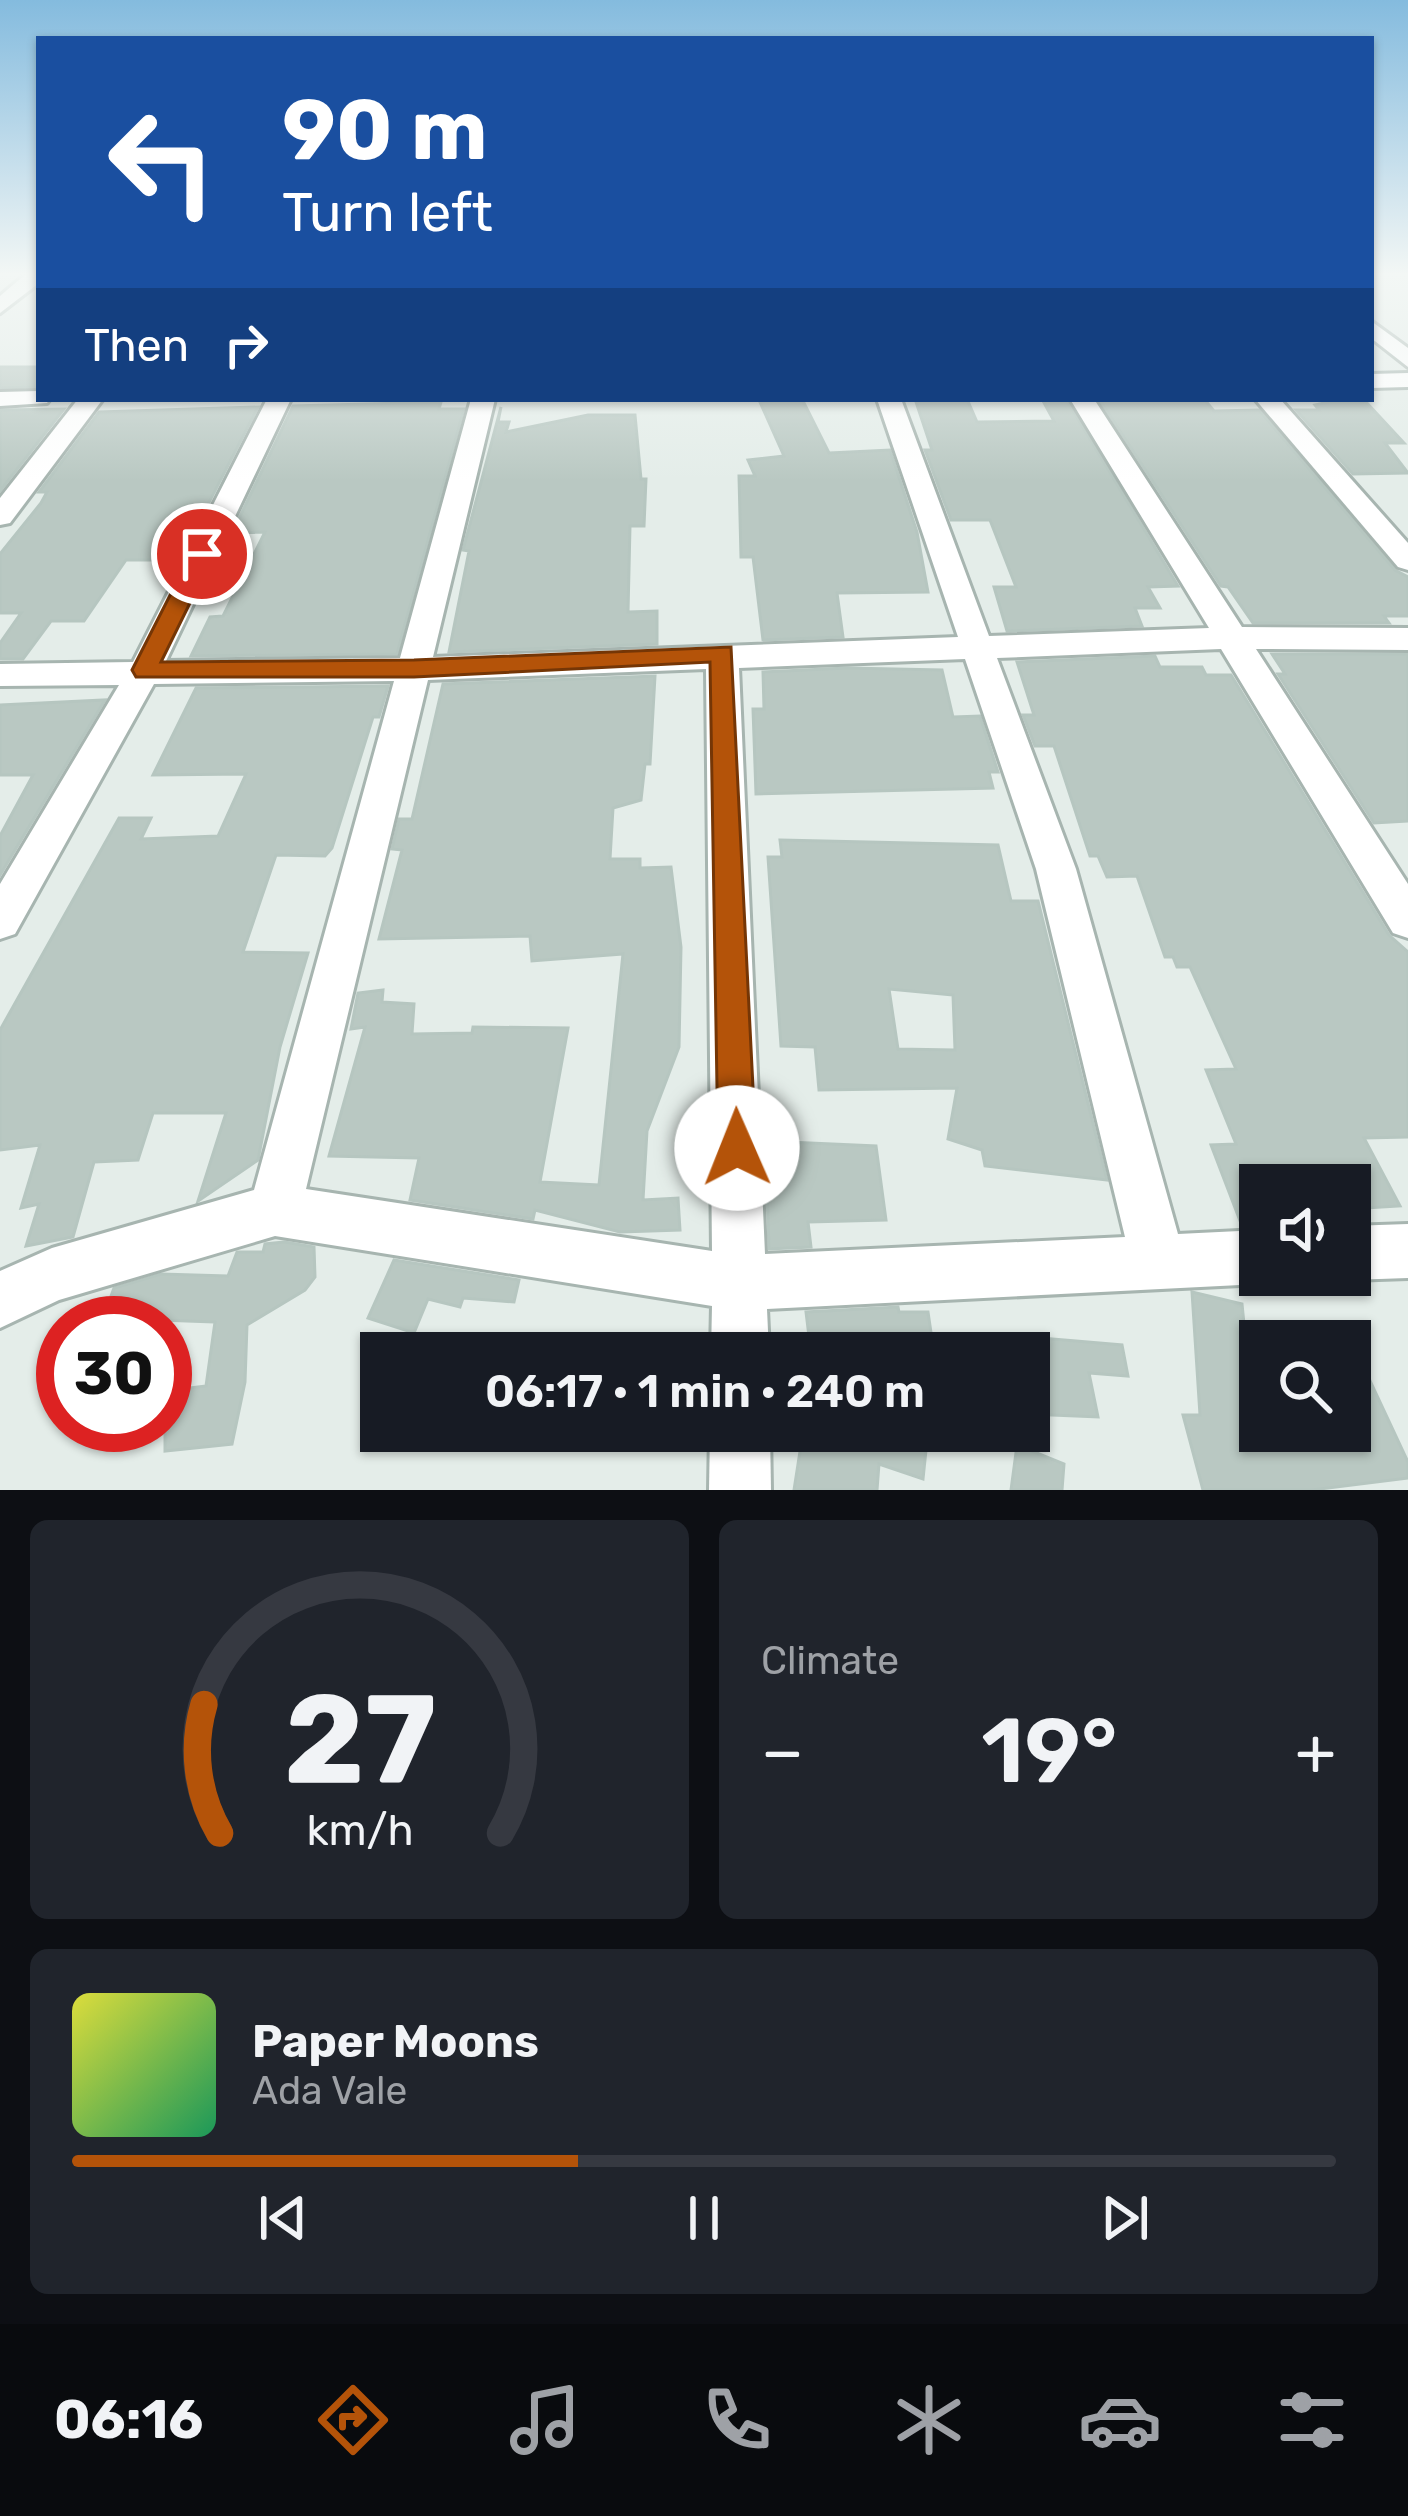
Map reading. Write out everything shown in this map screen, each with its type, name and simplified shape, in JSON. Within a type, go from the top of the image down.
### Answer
[{"type":"street","points":[[1374,381],[1408,380]]},
{"type":"street","points":[[0,399],[36,398]]},
{"type":"street","points":[[0,518],[89,402]]},
{"type":"street","points":[[0,921],[145,670],[279,402]]},
{"type":"street","points":[[275,1210],[482,402]]},
{"type":"street","points":[[890,402],[1056,869],[1158,1260]]},
{"type":"street","points":[[1084,402],[1227,638],[1408,920]]},
{"type":"street","points":[[1270,402],[1408,561]]},
{"type":"street","points":[[0,675],[414,669],[722,653],[1227,638],[1408,639]]},
{"type":"street","points":[[722,653],[740,1332]]},
{"type":"street","points":[[0,1300],[52,1275],[275,1210],[740,1283],[1239,1258]]},
{"type":"street","points":[[1371,1252],[1408,1251]]},
{"type":"street","points":[[740,1452],[740,1490]]},
{"type":"building","points":[[0,367],[36,367],[36,387],[0,388]]},
{"type":"building","points":[[441,402],[439,409],[464,409],[397,654],[191,656],[210,617],[223,616],[265,532],[232,533],[293,406]]},
{"type":"building","points":[[760,402],[804,402],[829,453],[890,450],[917,532],[928,592],[837,593],[843,637],[763,640],[753,557],[741,557],[739,476],[755,476],[748,460],[784,456]]},
{"type":"building","points":[[916,402],[968,402],[977,422],[1054,421],[1044,402],[1068,402],[1178,586],[1148,587],[1160,608],[1135,608],[1142,626],[1007,631],[994,587],[1016,587],[990,520],[951,520],[925,450],[932,450]]},
{"type":"building","points":[[1101,402],[1206,402],[1214,411],[1259,410],[1395,570],[1408,577],[1408,616],[1384,616],[1389,623],[1253,623],[1228,587],[1221,586]]},
{"type":"building","points":[[1366,402],[1404,443],[1385,443],[1408,473],[1353,474],[1296,410],[1319,410],[1315,405]]},
{"type":"building","points":[[258,407],[183,553],[172,553],[168,560],[126,560],[84,621],[51,621],[23,659],[0,659],[0,643],[21,613],[0,613],[0,554],[41,503],[47,492],[39,492],[99,412]]},
{"type":"building","points":[[501,407],[498,422],[509,422],[506,432],[588,415],[635,415],[641,479],[646,479],[644,526],[630,526],[628,612],[657,611],[657,644],[449,652],[469,551],[463,550]]},
{"type":"building","points":[[64,409],[0,491],[0,410]]},
{"type":"building","points":[[1272,654],[1408,654],[1408,821],[1374,823],[1278,674],[1285,674]]},
{"type":"building","points":[[1155,656],[1160,667],[1202,667],[1206,675],[1231,675],[1389,935],[1408,952],[1408,1137],[1364,1138],[1400,1206],[1371,1208],[1371,1164],[1239,1164],[1239,1218],[1211,1145],[1236,1144],[1206,1070],[1236,1069],[1190,967],[1177,967],[1173,957],[1165,957],[1137,876],[1107,877],[1098,856],[1090,856],[1054,746],[1035,746],[1023,715],[1034,715],[1017,662]]},
{"type":"building","points":[[942,670],[953,717],[980,716],[998,772],[989,772],[993,788],[756,794],[753,709],[764,709],[763,672]]},
{"type":"building","points":[[655,676],[650,764],[645,764],[641,800],[613,808],[610,859],[640,859],[640,868],[671,867],[681,947],[679,1047],[647,1131],[643,1200],[678,1198],[680,1230],[620,1232],[535,1210],[533,1219],[410,1200],[419,1158],[329,1156],[365,1027],[351,1029],[358,993],[383,990],[382,1002],[414,1004],[412,1034],[472,1033],[473,1027],[568,1028],[540,1182],[599,1185],[623,954],[532,961],[530,936],[379,939],[402,850],[392,849],[399,819],[412,819],[443,684]]},
{"type":"building","points":[[388,686],[379,717],[373,717],[332,848],[325,856],[276,855],[243,952],[308,953],[280,1047],[258,1160],[198,1201],[226,1113],[153,1113],[138,1160],[94,1162],[73,1237],[26,1246],[39,1204],[21,1208],[40,1145],[0,1150],[0,1030],[119,818],[151,818],[141,839],[218,836],[246,774],[153,775],[196,688]]},
{"type":"building","points":[[105,700],[0,875],[0,836],[33,775],[0,775],[0,705]]},
{"type":"building","points":[[780,840],[998,845],[1011,901],[1038,901],[1107,1180],[985,1166],[982,1150],[948,1139],[957,1088],[819,1090],[815,1047],[781,1046],[768,857],[782,857]],"holes":[[[889,989],[953,995],[955,1050],[898,1049]]]},
{"type":"building","points":[[765,1141],[876,1146],[886,1220],[808,1222],[811,1247],[769,1249]]},
{"type":"building","points":[[265,1244],[314,1247],[315,1277],[305,1290],[247,1325],[245,1382],[232,1444],[192,1448],[192,1388],[206,1386],[215,1322],[192,1321],[192,1296],[111,1296],[114,1288],[161,1274],[228,1276],[237,1252],[263,1252]]},
{"type":"building","points":[[394,1260],[519,1280],[514,1302],[463,1298],[460,1307],[428,1299],[414,1332],[368,1318]]},
{"type":"building","points":[[1192,1292],[1242,1304],[1239,1452],[1371,1452],[1371,1383],[1408,1462],[1408,1478],[1312,1490],[1203,1490],[1183,1415],[1200,1415]]},
{"type":"building","points":[[898,1307],[899,1312],[928,1312],[931,1332],[808,1332],[806,1312]]},
{"type":"building","points":[[1050,1339],[1122,1345],[1128,1376],[1089,1373],[1098,1417],[1050,1415]]},
{"type":"building","points":[[800,1452],[926,1452],[923,1479],[879,1464],[877,1490],[794,1490]]},
{"type":"building","points":[[1016,1452],[1034,1452],[1064,1464],[1062,1490],[1011,1490]]},
{"type":"route","points":[[202,554],[145,670],[414,669],[722,653],[737,1148]]}]
